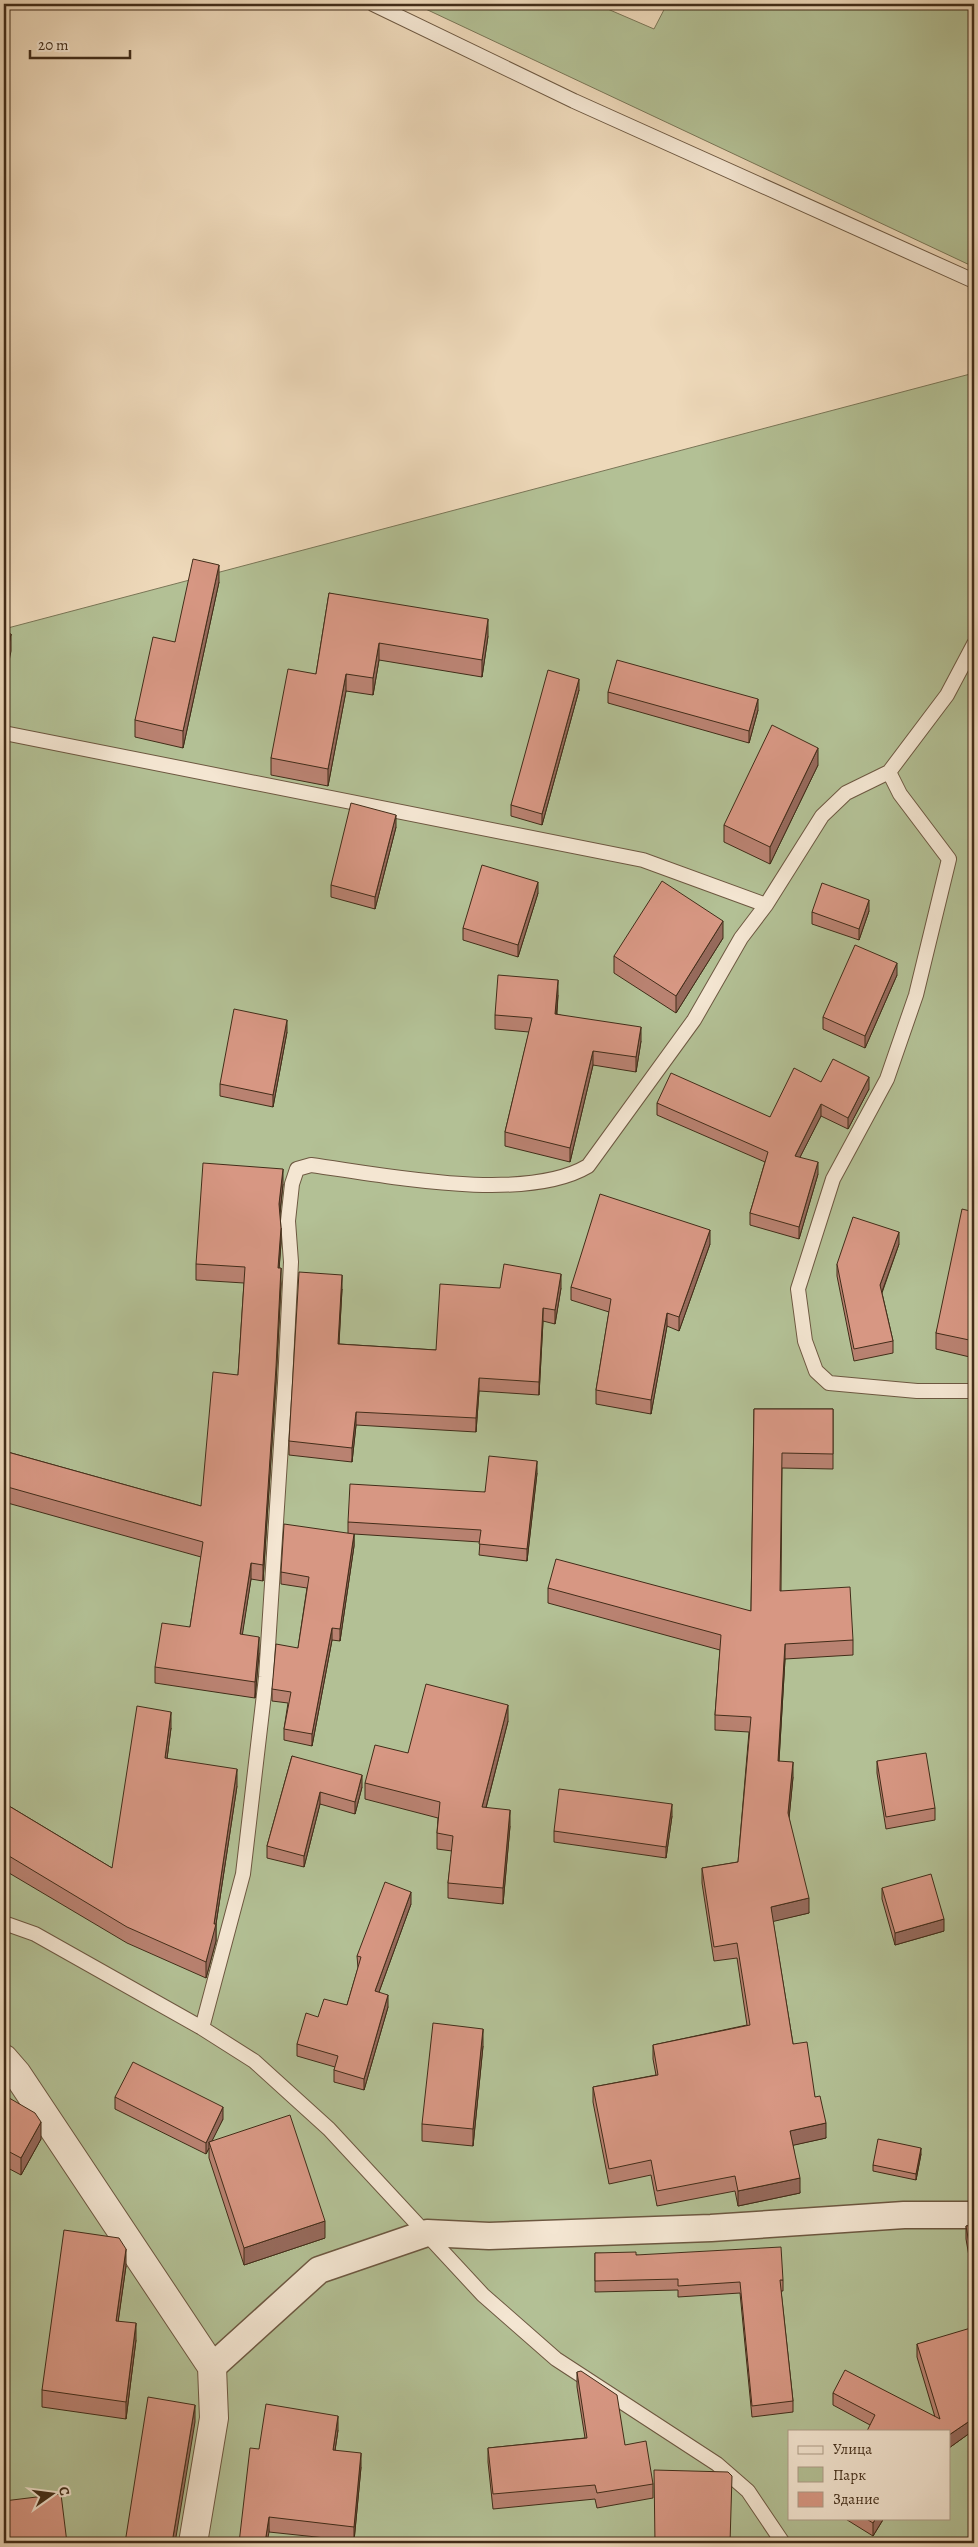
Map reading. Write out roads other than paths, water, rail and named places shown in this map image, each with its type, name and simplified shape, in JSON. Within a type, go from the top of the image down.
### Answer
[{"type":"street","points":[[4,2059],[17,2074],[212,2366],[214,2418],[194,2543]]},
{"type":"street","points":[[212,2366],[319,2270],[427,2233],[489,2236],[711,2228],[904,2215],[974,2215]]},
{"type":"lane","points":[[373,4],[574,101],[974,281]]},
{"type":"lane","points":[[202,2028],[243,1874],[266,1677],[291,1262],[288,1221],[292,1184],[297,1169],[311,1166],[477,1186],[548,1181],[572,1176],[588,1166],[694,1020],[741,938],[766,905],[822,816],[846,793],[889,772],[947,696],[974,644]]},
{"type":"lane","points":[[4,733],[643,860],[766,905]]},
{"type":"lane","points":[[889,772],[900,794],[949,859],[916,995],[887,1079],[833,1179],[808,1256],[798,1290],[802,1324],[805,1341],[816,1371],[829,1383],[918,1391],[974,1391]]},
{"type":"lane","points":[[4,1923],[35,1934],[202,2028],[254,2061],[329,2129],[483,2295],[556,2359],[717,2464],[748,2491],[783,2543]]}]
